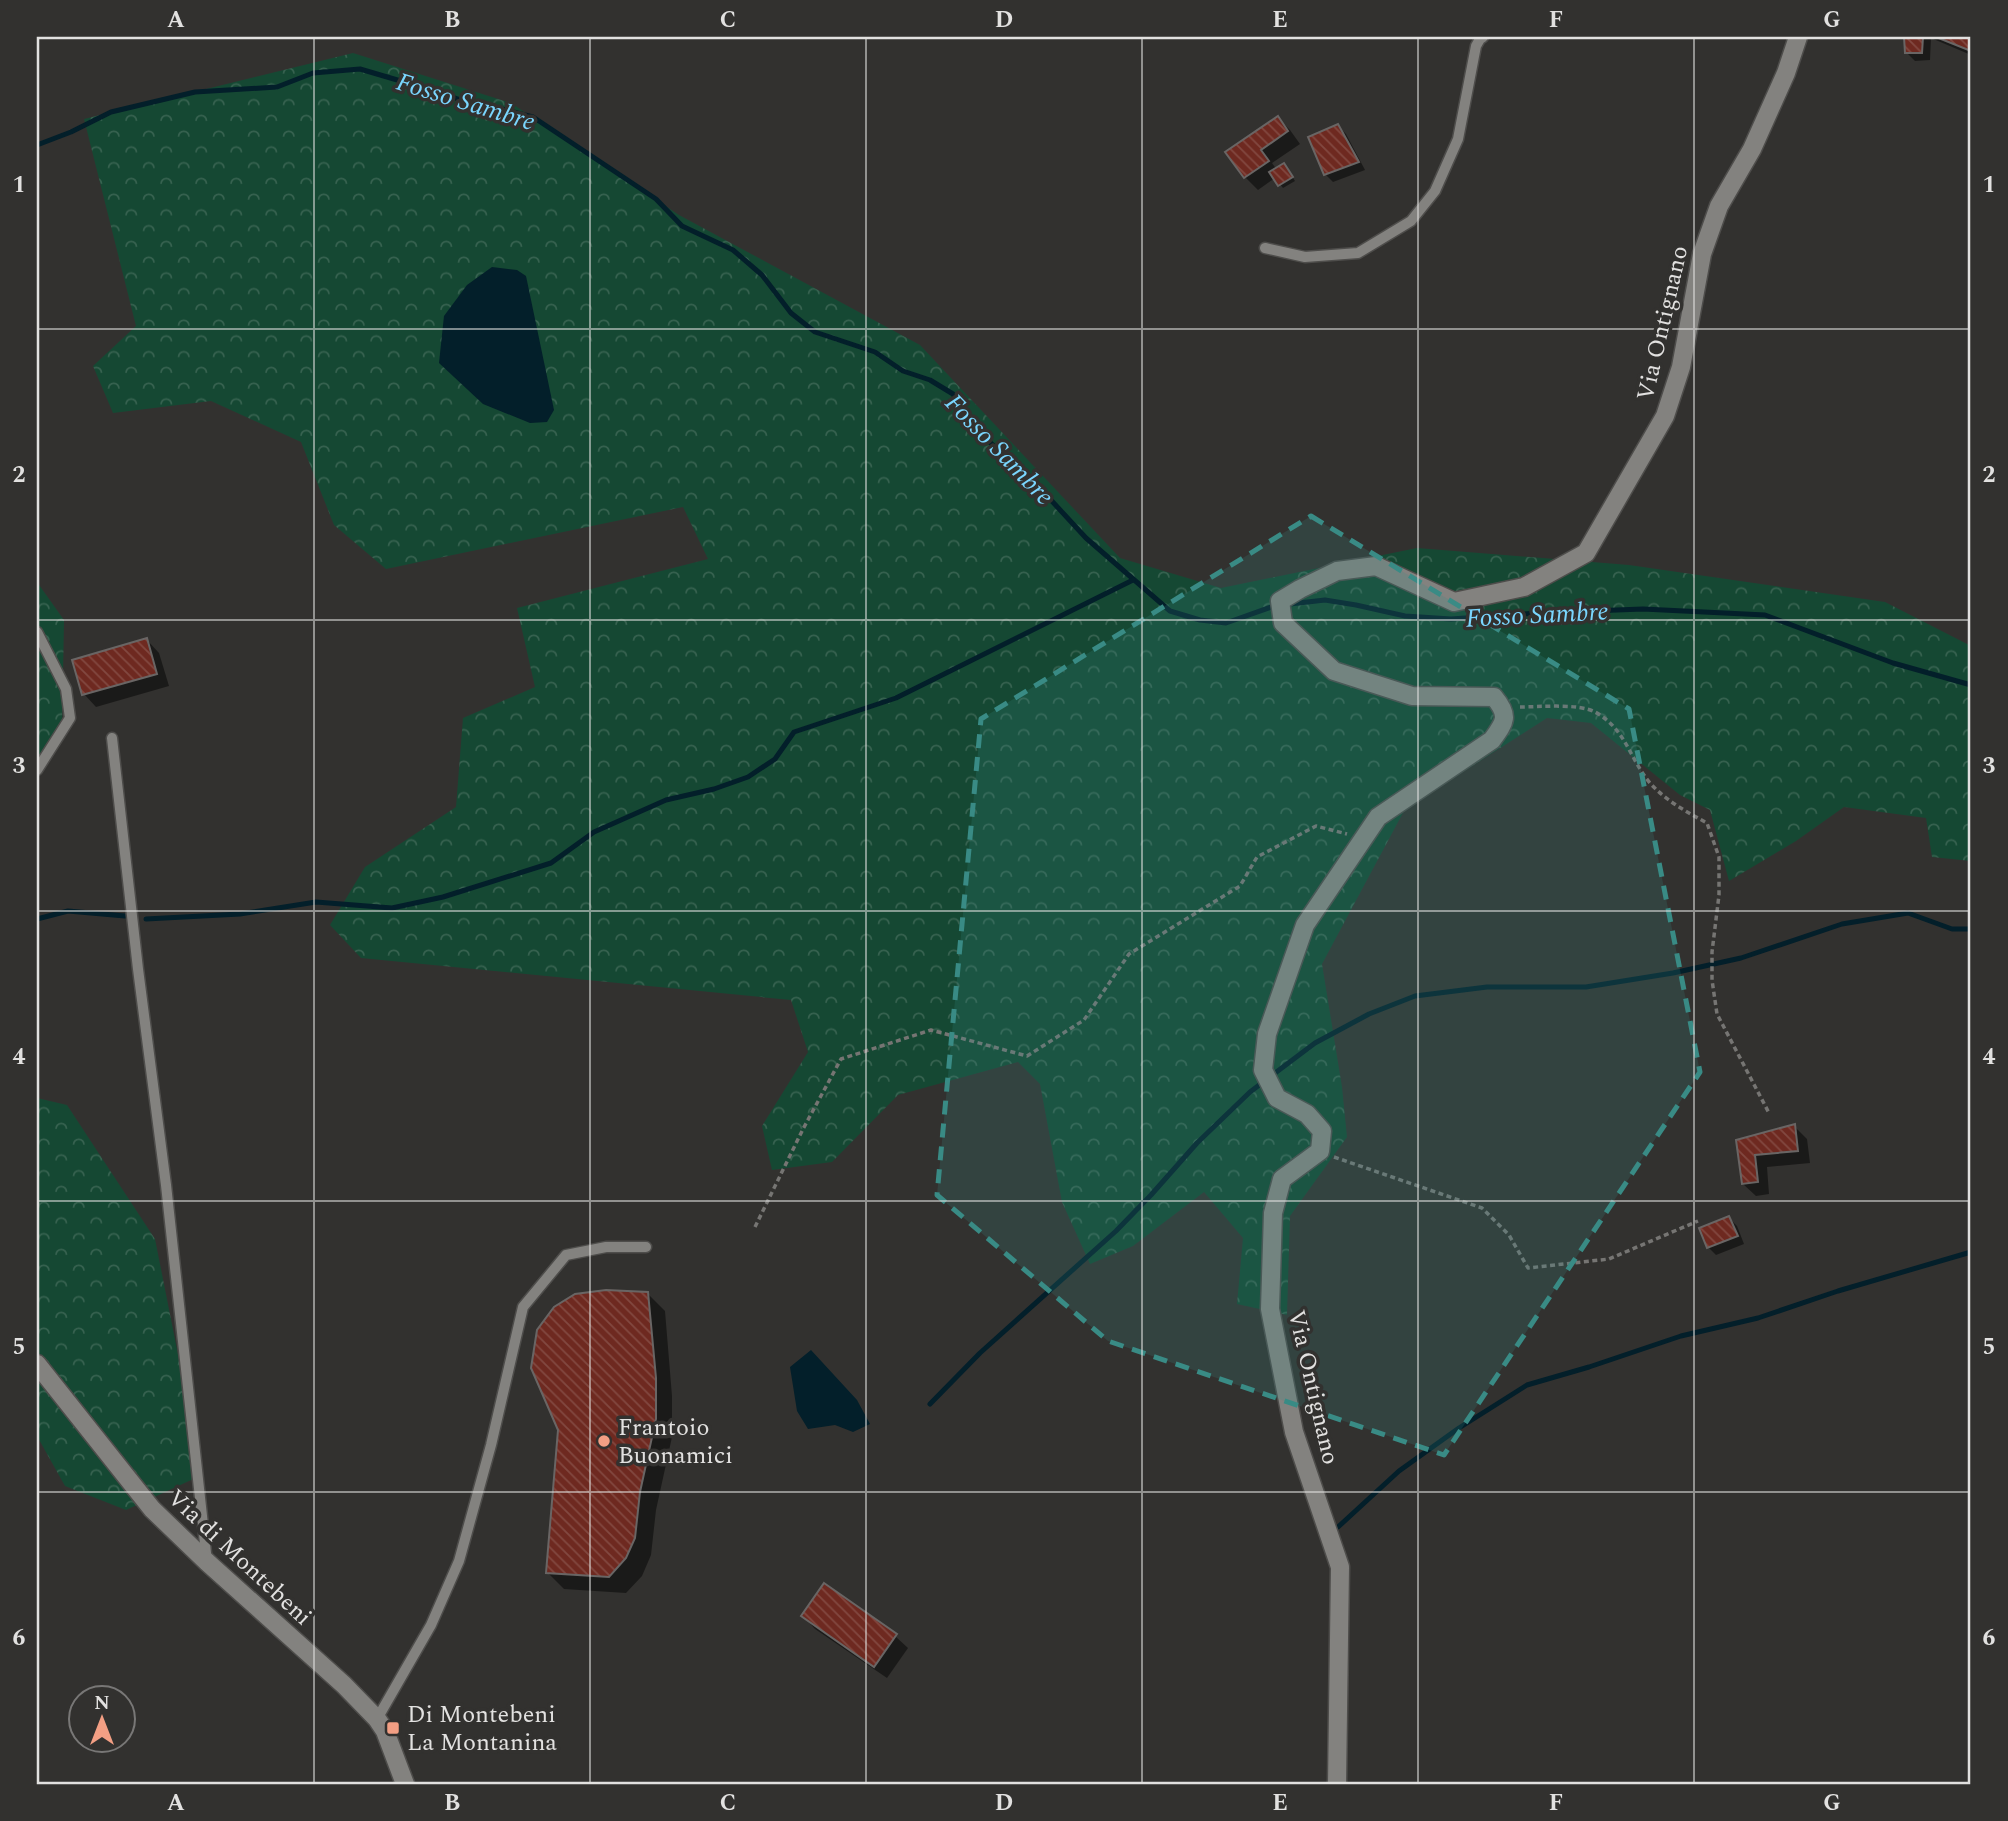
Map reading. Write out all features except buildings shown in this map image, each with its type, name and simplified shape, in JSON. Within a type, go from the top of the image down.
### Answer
[{"type":"street","name":"Via Ontignano","points":[[1504,708],[1494,697],[1412,696],[1334,671],[1283,623],[1280,600],[1337,571],[1376,566],[1454,602],[1524,587],[1586,553],[1665,416],[1681,367],[1702,254],[1719,206],[1752,149],[1786,73],[1798,37]]},
{"type":"street","points":[[1320,1151],[1322,1131],[1307,1114],[1277,1098],[1264,1070],[1267,1034],[1305,925],[1378,817],[1492,740],[1504,722],[1504,708]]},
{"type":"street","name":"Via Ontignano","points":[[1320,1151],[1282,1179],[1273,1213],[1270,1309],[1294,1432],[1340,1567],[1338,1784]]},
{"type":"street","name":"Via di Montebeni","points":[[37,1364],[152,1509],[377,1718],[386,1732],[405,1784]]},
{"type":"lane","points":[[1265,248],[1305,257],[1358,253],[1411,221],[1435,191],[1458,139],[1476,46],[1483,37]]},
{"type":"lane","points":[[37,632],[66,689],[70,718],[37,770]]},
{"type":"lane","points":[[112,738],[207,1562]]},
{"type":"lane","points":[[377,1718],[431,1625],[459,1561],[491,1445],[523,1307],[566,1255],[606,1247],[646,1247]]},
{"type":"path","points":[[1504,708],[1560,706],[1593,710],[1617,728],[1650,783],[1674,804],[1707,823],[1719,856],[1719,895],[1712,952],[1712,980],[1717,1014],[1769,1114]]},
{"type":"path","points":[[755,1227],[841,1059],[931,1030],[1027,1056],[1084,1020],[1129,954],[1240,886],[1257,857],[1316,826],[1364,837]]},
{"type":"path","points":[[1320,1151],[1482,1208],[1509,1235],[1528,1268],[1609,1259],[1698,1221]]},
{"type":"highlighted area","points":[[1311,516],[1629,709],[1700,1072],[1444,1455],[1108,1341],[937,1195],[981,719]]},
{"type":"green space","points":[[353,53],[511,103],[679,215],[920,345],[1120,558],[1221,588],[1417,548],[1629,565],[1885,602],[1971,646],[1971,861],[1932,857],[1926,818],[1844,807],[1796,841],[1729,881],[1710,810],[1680,795],[1591,723],[1547,718],[1405,809],[1322,964],[1342,1087],[1347,1137],[1290,1216],[1287,1315],[1237,1304],[1243,1238],[1204,1192],[1133,1246],[1090,1264],[1062,1202],[1040,1084],[1018,1062],[898,1095],[832,1162],[772,1170],[762,1126],[808,1052],[791,1000],[361,958],[330,925],[365,867],[456,807],[463,718],[535,687],[517,608],[708,559],[683,507],[386,569],[334,525],[301,442],[211,401],[113,413],[93,366],[136,326],[84,119]]},
{"type":"green space","points":[[37,582],[64,620],[62,731],[37,771]]},
{"type":"green space","points":[[37,1098],[67,1105],[155,1239],[202,1475],[126,1510],[65,1486],[37,1436]]},
{"type":"water","points":[[492,267],[517,270],[526,276],[554,410],[547,422],[530,423],[483,404],[439,363],[444,316],[467,285]]},
{"type":"water","points":[[811,1350],[857,1400],[870,1424],[853,1432],[835,1425],[808,1429],[797,1411],[790,1367]]},
{"type":"waterway","name":"Fosso Sambre","points":[[37,145],[111,112],[195,92],[277,87],[313,73],[360,69],[475,105],[533,117],[656,199],[682,226],[733,250],[762,275],[791,313],[815,332],[875,352],[903,371],[930,380],[953,394],[972,426],[1038,486],[1086,538],[1170,611],[1200,620],[1226,623],[1277,605]]},
{"type":"waterway","points":[[146,919],[240,914],[316,902],[392,908],[443,897],[551,863],[594,832],[666,800],[714,789],[748,777],[775,759],[794,732],[896,698],[1133,580]]},
{"type":"waterway","name":"Fosso Sambre","points":[[1290,604],[1325,600],[1405,616],[1451,619],[1643,609],[1765,615],[1893,663],[1971,685]]},
{"type":"waterway","points":[[37,919],[68,911],[125,916]]},
{"type":"waterway","points":[[930,1404],[980,1353],[1116,1231],[1197,1143],[1250,1092],[1315,1043],[1369,1014],[1415,996],[1487,987],[1586,987],[1673,973],[1741,958],[1842,924],[1908,913],[1952,929],[1971,929]]},
{"type":"waterway","points":[[1338,1527],[1399,1471],[1459,1428],[1527,1385],[1681,1336],[1758,1318],[1838,1291],[1971,1252]]},
{"type":"place","name":"Frantoio Buonamici","points":[[604,1441]]},
{"type":"place","name":"Di Montebeni La Montanina","points":[[393,1728]]}]
